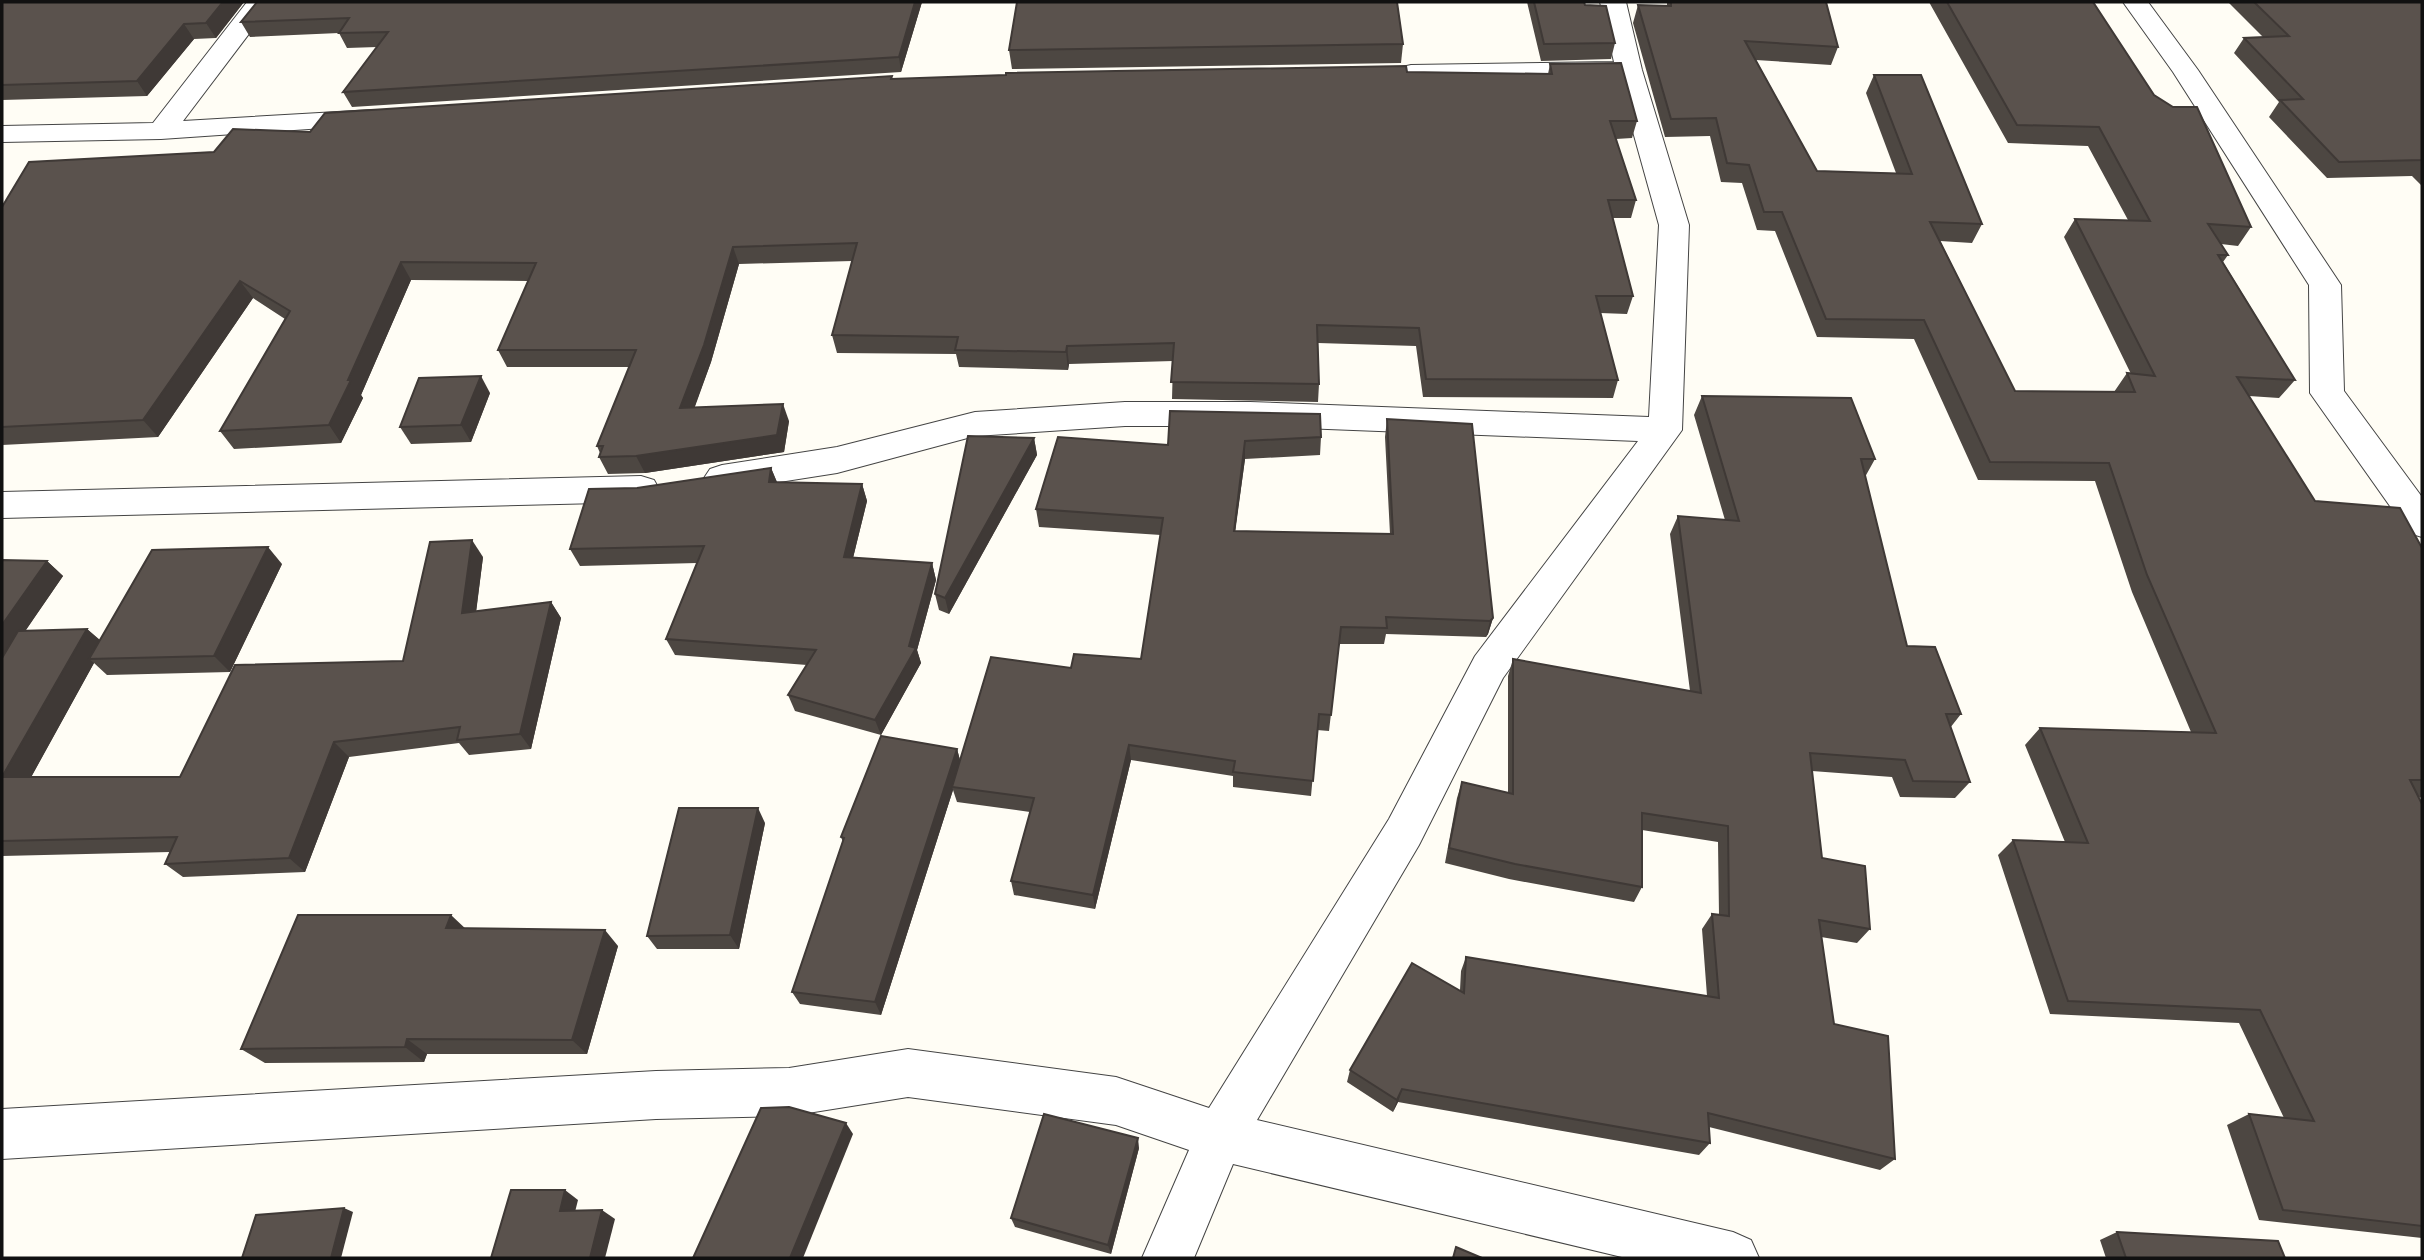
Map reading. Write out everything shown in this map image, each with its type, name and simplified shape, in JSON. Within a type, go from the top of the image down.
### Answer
[{"type":"street","points":[[162,131],[260,2]]},
{"type":"street","points":[[1168,1258],[1220,1136],[1404,832],[1489,667],[1665,430],[1674,225],[1629,70],[1613,2]]},
{"type":"street","points":[[2135,2],[2185,70],[2325,285],[2327,393],[2422,523]]},
{"type":"street","points":[[1379,74],[1629,70]]},
{"type":"street","points":[[2,134],[162,131],[396,116]]},
{"type":"street","points":[[2,505],[645,489],[837,460],[975,424],[1125,414],[1250,414],[1665,430]]},
{"type":"street","points":[[2,1134],[642,1096],[789,1092],[908,1073],[1116,1101],[1220,1136],[1733,1258]]},
{"type":"building","points":[[2,2],[223,2],[206,23],[184,24],[137,81],[2,85]]},
{"type":"building","points":[[257,2],[915,2],[899,57],[343,92],[388,32],[339,33],[349,18],[241,22]]},
{"type":"building","points":[[1017,2],[1397,2],[1403,44],[1009,50]]},
{"type":"building","points":[[1534,2],[1584,2],[1585,5],[1606,6],[1615,43],[1544,44]]},
{"type":"building","points":[[1671,2],[1826,2],[1838,47],[1745,41],[1817,171],[1912,174],[1874,75],[1921,75],[1982,224],[1930,222],[2015,391],[2135,392],[2127,373],[2155,376],[2075,219],[2150,221],[2099,127],[2017,125],[1947,2],[2093,2],[2154,95],[2173,107],[2197,107],[2251,227],[2208,224],[2228,255],[2218,255],[2295,380],[2237,377],[2315,501],[2400,508],[2422,548],[2422,780],[2410,780],[2422,804],[2422,1226],[2283,1210],[2249,1114],[2314,1121],[2260,1010],[2068,1001],[2013,840],[2088,843],[2040,728],[2216,733],[2147,575],[2109,463],[1990,462],[1924,320],[1826,319],[1782,212],[1764,212],[1749,165],[1727,163],[1716,118],[1671,119],[1638,5],[1671,6]]},
{"type":"building","points":[[2254,2],[2422,2],[2422,160],[2339,162],[2280,100],[2303,99],[2244,38],[2289,36]]},
{"type":"building","points":[[1621,63],[1637,121],[1610,121],[1636,200],[1608,200],[1633,296],[1596,296],[1618,380],[1426,379],[1419,328],[1317,325],[1319,384],[1171,382],[1174,343],[1067,346],[1066,352],[955,350],[958,337],[832,335],[857,243],[733,247],[704,345],[680,408],[783,404],[777,435],[636,456],[599,457],[603,446],[597,446],[636,350],[498,350],[536,263],[401,262],[329,425],[220,431],[290,311],[240,281],[143,420],[2,427],[2,207],[29,162],[214,152],[233,129],[310,132],[325,113],[892,76],[891,79],[1006,73],[1406,66],[1407,72],[1552,74],[1550,64]]},
{"type":"building","points":[[481,376],[461,425],[400,427],[419,378]]},
{"type":"building","points":[[1702,396],[1851,398],[1875,459],[1861,459],[1907,646],[1935,647],[1961,714],[1946,714],[1970,782],[1913,781],[1905,760],[1810,753],[1822,858],[1865,866],[1870,929],[1819,920],[1834,1024],[1888,1036],[1895,1159],[1708,1113],[1710,1143],[1402,1089],[1397,1100],[1350,1070],[1412,963],[1464,993],[1466,957],[1719,998],[1712,914],[1729,916],[1728,826],[1642,813],[1642,887],[1515,864],[1449,848],[1462,782],[1513,794],[1513,659],[1701,693],[1678,516],[1739,521]]},
{"type":"building","points":[[1170,411],[1320,414],[1321,437],[1245,441],[1234,531],[1393,534],[1387,419],[1472,424],[1493,618],[1490,621],[1386,617],[1387,628],[1341,627],[1331,715],[1319,714],[1313,781],[1233,772],[1235,761],[1129,745],[1093,895],[1011,881],[1034,798],[952,787],[991,657],[1071,668],[1074,654],[1141,659],[1163,518],[1036,509],[1058,437],[1168,445]]},
{"type":"building","points":[[968,436],[1034,438],[945,598],[935,594]]},
{"type":"building","points":[[771,468],[769,482],[862,484],[844,557],[932,563],[909,646],[916,648],[875,720],[788,695],[816,650],[666,639],[704,546],[570,549],[589,489],[637,488]]},
{"type":"building","points":[[472,540],[462,613],[551,602],[520,734],[457,740],[460,727],[334,742],[289,858],[165,864],[177,837],[2,841],[2,777],[180,777],[235,665],[403,661],[430,542]]},
{"type":"building","points":[[268,547],[214,656],[89,659],[152,550]]},
{"type":"building","points":[[2,560],[47,561],[2,625]]},
{"type":"building","points":[[87,629],[2,777],[2,658],[18,631]]},
{"type":"building","points":[[881,736],[957,749],[875,1002],[792,992],[844,838],[841,837]]},
{"type":"building","points":[[679,808],[758,808],[730,935],[647,936]]},
{"type":"building","points":[[298,915],[451,915],[446,928],[605,930],[572,1040],[407,1039],[405,1047],[241,1049]]},
{"type":"building","points":[[789,1107],[846,1123],[790,1258],[693,1258],[761,1108]]},
{"type":"building","points":[[1044,1114],[1138,1138],[1108,1245],[1011,1218]]},
{"type":"building","points":[[511,1190],[565,1190],[560,1211],[602,1210],[590,1258],[491,1258]]},
{"type":"building","points":[[344,1208],[331,1258],[242,1258],[256,1215]]},
{"type":"building","points":[[2117,1232],[2278,1241],[2285,1258],[2126,1258]]},
{"type":"building","points":[[1456,1247],[1482,1258],[1453,1258]]}]
